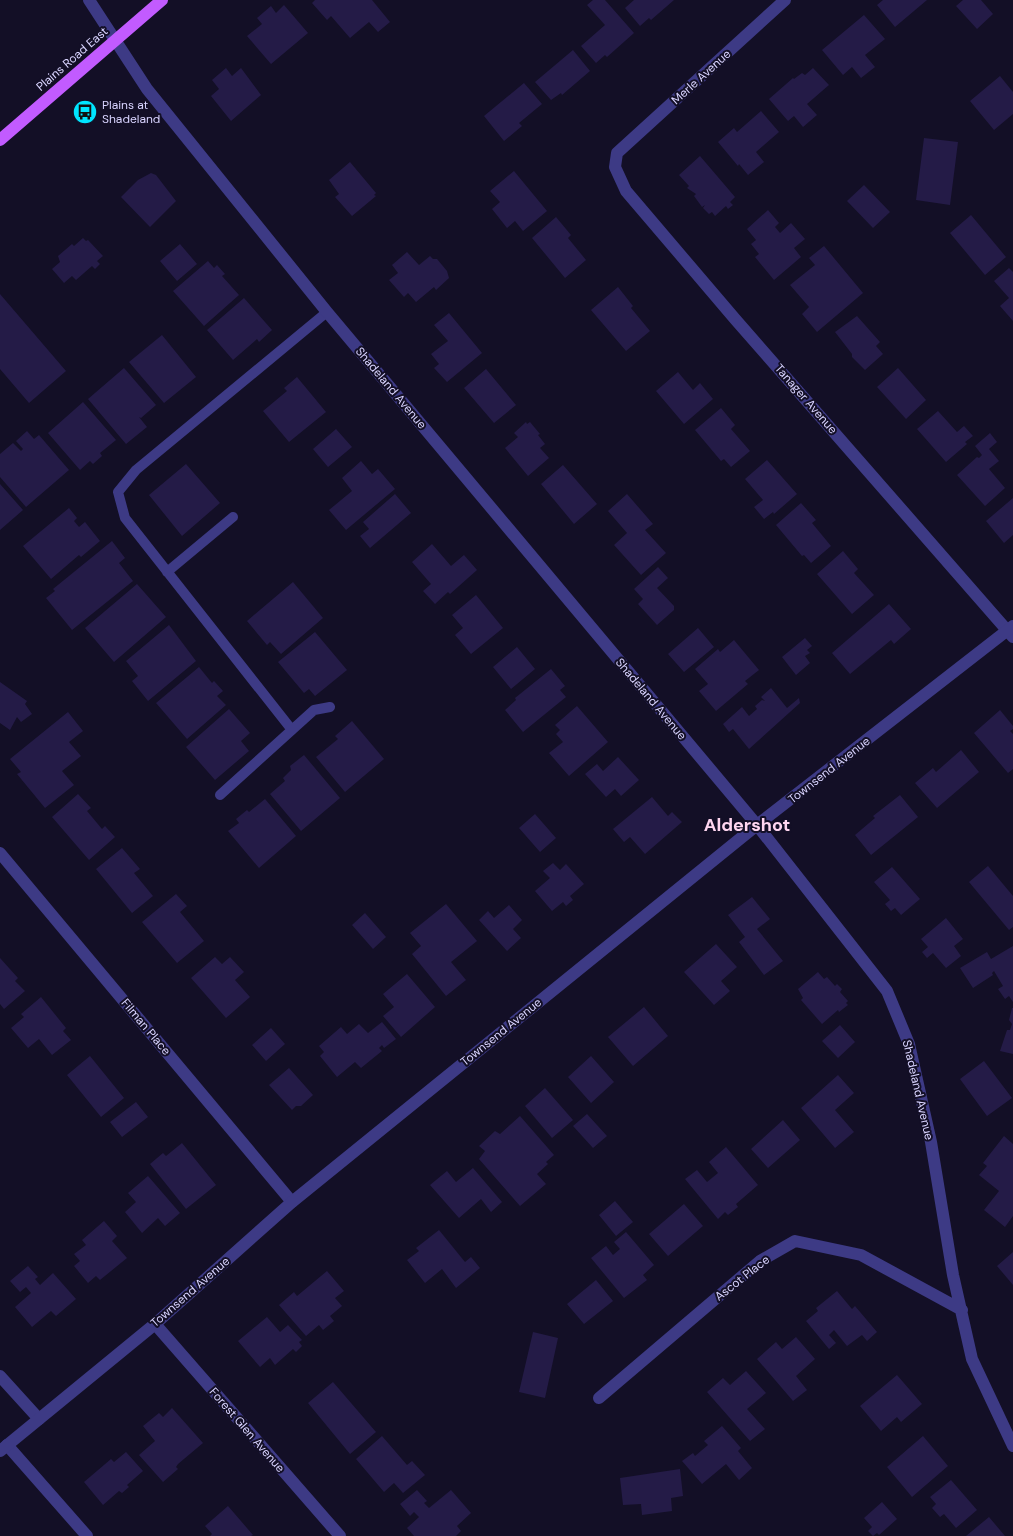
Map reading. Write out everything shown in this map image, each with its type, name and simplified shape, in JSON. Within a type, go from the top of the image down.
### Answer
[{"type":"main road","name":"Plains Road East","points":[[0,140],[162,0]]},
{"type":"street","name":"Shadeland Avenue","points":[[89,0],[147,89],[327,312],[757,825],[887,991],[909,1044],[931,1142],[953,1275],[972,1359],[1013,1446]]},
{"type":"street","name":"Merle Avenue","points":[[617,153],[785,0]]},
{"type":"street","name":"Tanager Avenue","points":[[617,153],[615,166],[626,191],[735,319],[1011,631]]},
{"type":"street","name":"Townsend Avenue","points":[[4,1448],[155,1324],[292,1202],[757,825],[1011,631]]},
{"type":"street","name":"Filman Place","points":[[0,853],[292,1202]]},
{"type":"street","name":"Ascot Place","points":[[599,1398],[760,1261],[795,1241],[861,1255],[962,1310]]},
{"type":"street","name":"Forest Glen Avenue","points":[[155,1324],[340,1536]]},
{"type":"street","points":[[0,1376],[39,1420]]},
{"type":"street","points":[[4,1448],[87,1536]]},
{"type":"lane","points":[[292,730],[125,518],[118,492],[136,470],[327,312]]},
{"type":"lane","points":[[166,572],[233,517]]},
{"type":"lane","points":[[220,795],[314,710],[330,706]]},
{"type":"building","points":[[315,0],[372,0],[390,22],[378,32],[369,22],[350,38],[331,16],[327,20],[312,3]]},
{"type":"building","points":[[593,0],[605,0],[634,33],[607,57],[605,55],[596,63],[581,46],[605,25],[587,5]]},
{"type":"building","points":[[634,0],[674,0],[651,20],[649,18],[640,26],[625,8]]},
{"type":"building","points":[[883,0],[927,0],[895,27],[877,5]]},
{"type":"building","points":[[963,0],[981,0],[993,14],[977,29],[956,6]]},
{"type":"building","points":[[284,5],[308,33],[271,64],[247,36],[262,24],[257,18],[271,6],[276,13]]},
{"type":"building","points":[[864,15],[885,39],[865,55],[875,67],[861,78],[852,67],[843,75],[822,50]]},
{"type":"building","points":[[573,50],[590,71],[562,95],[561,93],[551,100],[535,82]]},
{"type":"building","points":[[226,68],[232,76],[241,68],[261,95],[231,121],[211,96],[219,89],[212,80]]},
{"type":"building","points":[[813,68],[829,85],[807,104],[817,115],[803,127],[794,116],[788,121],[769,99],[793,78],[802,73],[805,75]]},
{"type":"building","points":[[1000,76],[1013,92],[1013,114],[994,130],[970,101]]},
{"type":"building","points":[[524,83],[542,104],[519,123],[522,126],[504,141],[484,116]]},
{"type":"building","points":[[761,111],[779,132],[756,152],[764,162],[748,175],[718,142],[734,128],[737,132]]},
{"type":"building","points":[[924,138],[958,142],[950,205],[916,200]]},
{"type":"building","points":[[700,156],[735,197],[730,202],[733,205],[728,209],[726,206],[715,216],[712,212],[709,214],[703,208],[705,205],[702,207],[694,196],[696,194],[687,188],[689,186],[679,175]]},
{"type":"building","points":[[350,162],[376,193],[374,195],[376,196],[352,216],[335,197],[339,194],[329,180]]},
{"type":"building","points":[[514,171],[547,211],[523,231],[515,221],[507,228],[492,209],[500,202],[490,191]]},
{"type":"building","points":[[151,173],[156,175],[176,201],[150,227],[121,197],[138,180]]},
{"type":"building","points":[[864,185],[890,212],[873,228],[847,201]]},
{"type":"building","points":[[768,210],[779,223],[775,227],[780,233],[791,223],[805,239],[794,248],[801,257],[774,280],[755,257],[759,254],[751,244],[756,240],[747,229]]},
{"type":"building","points":[[971,215],[1006,257],[985,275],[950,233]]},
{"type":"building","points":[[556,217],[571,235],[568,238],[586,260],[565,278],[532,238]]},
{"type":"building","points":[[83,238],[86,241],[88,240],[103,256],[97,261],[100,264],[95,269],[92,266],[76,280],[72,276],[64,283],[52,269],[60,262],[58,256],[72,244],[74,246]]},
{"type":"building","points":[[180,244],[197,264],[177,281],[160,261]]},
{"type":"building","points":[[824,246],[863,293],[817,332],[802,314],[809,307],[790,285],[815,265],[809,258]]},
{"type":"building","points":[[407,252],[419,265],[430,256],[433,259],[437,259],[447,271],[449,278],[436,290],[434,287],[416,302],[408,293],[404,297],[389,280],[398,273],[392,265]]},
{"type":"building","points":[[208,261],[214,268],[217,265],[225,274],[222,276],[239,295],[204,326],[173,291]]},
{"type":"building","points":[[1009,268],[1013,272],[1013,321],[1000,306],[1009,298],[994,281]]},
{"type":"building","points":[[618,287],[633,306],[631,308],[650,331],[626,351],[591,310]]},
{"type":"building","points":[[0,294],[66,371],[29,403],[0,369]]},
{"type":"building","points":[[244,298],[272,330],[259,342],[257,339],[233,360],[207,330]]},
{"type":"building","points":[[449,313],[482,353],[447,382],[434,368],[439,364],[431,354],[448,341],[434,325]]},
{"type":"building","points":[[857,316],[880,342],[876,346],[883,354],[865,370],[852,357],[852,354],[835,332]]},
{"type":"building","points":[[162,335],[196,377],[164,403],[129,362]]},
{"type":"building","points":[[124,368],[156,405],[141,418],[139,417],[147,427],[126,444],[88,399]]},
{"type":"building","points":[[898,368],[926,400],[906,419],[877,387]]},
{"type":"building","points":[[486,369],[516,405],[494,423],[464,388]]},
{"type":"building","points":[[678,372],[693,390],[700,383],[713,399],[684,424],[656,391]]},
{"type":"building","points":[[297,377],[326,412],[289,442],[263,411],[287,391],[284,388]]},
{"type":"building","points":[[83,402],[116,440],[100,453],[102,456],[93,464],[90,461],[80,470],[48,433]]},
{"type":"building","points":[[721,408],[735,425],[731,429],[750,451],[731,467],[724,459],[721,461],[695,430]]},
{"type":"building","points":[[938,411],[957,432],[964,426],[973,436],[965,442],[967,444],[946,462],[917,429]]},
{"type":"building","points":[[526,422],[527,424],[530,422],[540,434],[538,435],[545,444],[540,448],[549,458],[528,476],[505,448],[518,437],[514,433]]},
{"type":"building","points":[[336,429],[352,447],[328,467],[313,449]]},
{"type":"building","points":[[27,431],[34,439],[39,435],[69,470],[26,507],[0,477],[0,454],[13,443],[21,451],[23,449],[16,441]]},
{"type":"building","points":[[990,433],[997,442],[989,449],[999,461],[989,469],[1005,488],[985,506],[957,475],[977,457],[979,458],[982,455],[975,446]]},
{"type":"building","points":[[767,460],[797,494],[774,514],[773,512],[764,519],[754,507],[763,500],[745,479]]},
{"type":"building","points":[[361,461],[372,474],[378,469],[395,489],[346,530],[329,510],[352,491],[342,478]]},
{"type":"building","points":[[186,464],[220,503],[182,536],[149,495]]},
{"type":"building","points":[[563,465],[597,504],[574,524],[541,484]]},
{"type":"building","points":[[0,484],[23,510],[0,530]]},
{"type":"building","points":[[395,494],[411,513],[370,548],[360,536],[369,529],[363,522]]},
{"type":"building","points":[[627,494],[653,524],[645,530],[666,553],[641,575],[614,545],[627,533],[608,511]]},
{"type":"building","points":[[1013,498],[1013,535],[1004,543],[986,521]]},
{"type":"building","points":[[801,503],[816,520],[812,523],[831,546],[811,563],[804,555],[802,556],[776,525]]},
{"type":"building","points":[[69,508],[77,518],[74,521],[79,527],[85,522],[100,541],[81,557],[79,555],[51,579],[23,546]]},
{"type":"building","points":[[112,541],[125,558],[119,563],[133,581],[72,630],[46,598],[55,591],[53,589]]},
{"type":"building","points":[[432,544],[451,566],[464,555],[477,570],[450,594],[448,592],[435,604],[423,591],[431,584],[412,562]]},
{"type":"building","points":[[843,551],[858,569],[854,573],[874,595],[852,614],[817,574]]},
{"type":"building","points":[[658,567],[668,578],[657,588],[674,606],[674,610],[657,625],[638,604],[643,599],[634,589]]},
{"type":"building","points":[[293,582],[323,618],[281,654],[270,642],[267,645],[247,621]]},
{"type":"building","points":[[137,584],[166,617],[114,662],[85,628]]},
{"type":"building","points":[[476,595],[503,628],[471,654],[455,635],[463,628],[452,615]]},
{"type":"building","points":[[889,604],[911,629],[894,644],[891,640],[850,674],[832,653]]},
{"type":"building","points":[[169,625],[196,661],[148,701],[132,681],[138,676],[126,661]]},
{"type":"building","points":[[698,628],[714,647],[684,672],[668,654]]},
{"type":"building","points":[[315,632],[347,670],[315,696],[309,689],[304,693],[278,662]]},
{"type":"building","points":[[805,638],[812,646],[807,650],[810,653],[805,656],[810,663],[796,675],[782,657]]},
{"type":"building","points":[[734,640],[759,670],[745,681],[748,684],[716,711],[699,691],[708,684],[695,669],[718,649],[720,652]]},
{"type":"building","points":[[517,647],[535,669],[511,689],[493,667]]},
{"type":"building","points":[[199,667],[212,683],[214,681],[223,691],[217,696],[226,705],[187,739],[156,703]]},
{"type":"building","points":[[551,669],[565,686],[560,690],[566,697],[523,732],[505,710],[516,700],[515,698]]},
{"type":"building","points":[[0,682],[27,701],[25,704],[32,714],[21,722],[17,717],[10,730],[0,723]]},
{"type":"building","points":[[771,688],[787,708],[799,698],[800,703],[749,749],[733,729],[729,732],[723,724],[742,707],[749,716],[757,709],[755,706],[762,700],[765,701],[761,697]]},
{"type":"building","points":[[577,706],[608,742],[569,776],[549,753],[563,742],[556,734],[560,730],[555,725]]},
{"type":"building","points":[[229,709],[250,733],[241,741],[249,751],[215,780],[186,747]]},
{"type":"building","points":[[1000,710],[1013,726],[1013,729],[1010,731],[1013,734],[1013,769],[1008,773],[974,733]]},
{"type":"building","points":[[68,712],[83,731],[69,742],[81,756],[62,771],[74,785],[45,808],[17,774],[21,772],[10,759]]},
{"type":"building","points":[[352,721],[384,759],[345,792],[316,757],[338,739],[335,736]]},
{"type":"building","points":[[961,750],[979,772],[937,808],[915,783],[933,768],[936,772]]},
{"type":"building","points":[[304,755],[340,798],[301,831],[270,794],[285,781],[283,778],[291,770],[290,766]]},
{"type":"building","points":[[618,757],[639,780],[621,796],[615,789],[606,797],[585,774],[597,764],[603,771]]},
{"type":"building","points":[[78,794],[91,808],[87,811],[102,829],[105,826],[115,837],[89,860],[52,817]]},
{"type":"building","points":[[900,795],[918,817],[871,855],[855,835],[875,818],[873,816]]},
{"type":"building","points":[[652,797],[668,816],[672,812],[682,822],[645,854],[630,837],[624,842],[613,829]]},
{"type":"building","points":[[265,799],[296,836],[259,868],[228,831],[239,823],[236,819],[247,810],[249,812]]},
{"type":"building","points":[[535,814],[556,838],[540,852],[519,828]]},
{"type":"building","points":[[122,848],[140,869],[134,873],[153,896],[132,913],[96,869]]},
{"type":"building","points":[[553,863],[560,870],[566,864],[584,884],[570,896],[573,900],[566,906],[563,902],[552,911],[535,891],[550,878],[543,871]]},
{"type":"building","points":[[988,866],[1013,896],[1013,927],[1009,930],[969,882]]},
{"type":"building","points":[[892,867],[920,899],[901,915],[895,908],[891,911],[885,904],[890,900],[874,882]]},
{"type":"building","points":[[176,894],[187,906],[180,912],[204,941],[177,963],[142,922]]},
{"type":"building","points":[[752,897],[770,919],[757,929],[783,961],[764,975],[739,942],[745,937],[728,915]]},
{"type":"building","points":[[446,904],[477,941],[451,962],[466,980],[446,996],[412,954],[421,946],[410,933]]},
{"type":"building","points":[[509,905],[522,920],[513,929],[521,938],[507,951],[479,920],[488,911],[494,918]]},
{"type":"building","points":[[365,913],[386,937],[373,949],[352,925]]},
{"type":"building","points":[[946,918],[963,939],[954,946],[961,956],[946,968],[933,953],[927,958],[922,952],[928,947],[921,939]]},
{"type":"building","points":[[716,944],[737,967],[721,981],[730,991],[714,1005],[684,972]]},
{"type":"building","points":[[1013,946],[1013,1002],[1009,996],[1005,999],[998,989],[1003,986],[994,971],[993,975],[973,988],[960,968],[987,952],[991,959]]},
{"type":"building","points":[[215,957],[222,964],[230,957],[244,972],[235,980],[250,997],[226,1018],[191,978]]},
{"type":"building","points":[[0,958],[18,978],[15,981],[25,991],[4,1009],[0,1004]]},
{"type":"building","points":[[818,972],[824,979],[827,977],[835,986],[837,984],[842,989],[840,992],[848,1001],[846,1003],[848,1005],[839,1012],[838,1010],[822,1024],[801,1000],[803,998],[798,989]]},
{"type":"building","points":[[407,974],[435,1007],[401,1037],[383,1016],[394,1007],[383,994]]},
{"type":"building","points":[[41,997],[66,1028],[63,1031],[71,1040],[52,1055],[39,1039],[28,1048],[11,1028],[24,1017],[21,1014]]},
{"type":"building","points":[[644,1007],[668,1036],[633,1066],[608,1037]]},
{"type":"building","points":[[1012,1008],[1013,1054],[1000,1051],[1007,1030],[1010,1030],[1012,1024],[1009,1020]]},
{"type":"building","points":[[382,1022],[396,1039],[384,1048],[382,1045],[379,1048],[382,1051],[361,1068],[355,1062],[337,1077],[320,1056],[324,1052],[319,1046],[341,1027],[347,1034],[359,1024],[368,1033]]},
{"type":"building","points":[[840,1025],[855,1042],[838,1058],[822,1041]]},
{"type":"building","points":[[271,1028],[285,1044],[266,1061],[252,1045]]},
{"type":"building","points":[[90,1056],[124,1098],[101,1117],[67,1075]]},
{"type":"building","points":[[591,1056],[614,1082],[591,1103],[568,1077]]},
{"type":"building","points":[[984,1061],[1012,1098],[987,1116],[960,1079]]},
{"type":"building","points":[[289,1068],[313,1095],[301,1106],[296,1106],[292,1110],[269,1085]]},
{"type":"building","points":[[838,1075],[854,1093],[835,1110],[854,1132],[835,1148],[801,1108]]},
{"type":"building","points":[[545,1088],[573,1120],[552,1138],[525,1106]]},
{"type":"building","points":[[136,1102],[148,1117],[122,1137],[110,1122]]},
{"type":"building","points":[[587,1114],[607,1136],[593,1148],[573,1126]]},
{"type":"building","points":[[520,1116],[554,1155],[546,1162],[548,1164],[537,1174],[546,1184],[520,1206],[479,1159],[485,1151],[479,1146],[495,1131],[500,1134]]},
{"type":"building","points":[[783,1120],[800,1140],[768,1168],[751,1149]]},
{"type":"building","points":[[1004,1136],[1013,1144],[1013,1216],[1005,1227],[984,1210],[999,1191],[979,1175],[987,1166],[983,1163]]},
{"type":"building","points":[[182,1143],[216,1185],[186,1209],[150,1164],[163,1153],[166,1156]]},
{"type":"building","points":[[726,1147],[758,1185],[736,1204],[738,1207],[728,1215],[725,1212],[718,1219],[685,1179],[697,1170],[707,1182],[718,1173],[709,1162]]},
{"type":"building","points":[[473,1168],[502,1202],[491,1212],[481,1199],[459,1218],[430,1185],[447,1171],[456,1182]]},
{"type":"building","points":[[148,1176],[180,1213],[165,1226],[158,1218],[142,1233],[125,1212],[136,1202],[128,1193]]},
{"type":"building","points":[[615,1201],[633,1222],[616,1236],[599,1215]]},
{"type":"building","points":[[684,1204],[703,1226],[668,1256],[649,1234]]},
{"type":"building","points":[[104,1221],[117,1236],[112,1241],[127,1258],[100,1280],[96,1276],[88,1283],[74,1266],[80,1261],[74,1254],[86,1245],[82,1240]]},
{"type":"building","points":[[439,1230],[465,1262],[471,1257],[480,1268],[456,1288],[442,1269],[425,1283],[407,1260],[419,1251],[416,1248]]},
{"type":"building","points":[[626,1232],[654,1265],[643,1275],[647,1280],[624,1298],[591,1258],[606,1246],[613,1255],[620,1249],[614,1242]]},
{"type":"building","points":[[1013,1252],[1013,1285],[997,1266]]},
{"type":"building","points":[[28,1266],[38,1277],[35,1279],[40,1285],[53,1273],[76,1299],[56,1316],[51,1311],[32,1327],[15,1307],[31,1293],[26,1287],[20,1292],[10,1281]]},
{"type":"building","points":[[327,1271],[344,1291],[335,1298],[342,1306],[330,1316],[334,1321],[323,1330],[319,1325],[306,1336],[279,1305],[294,1292],[297,1296]]},
{"type":"building","points":[[596,1280],[613,1301],[584,1324],[567,1304]]},
{"type":"building","points":[[837,1291],[852,1309],[855,1306],[877,1332],[867,1341],[862,1335],[847,1346],[834,1330],[829,1335],[836,1343],[829,1349],[806,1321],[818,1311],[816,1308]]},
{"type":"building","points":[[267,1317],[280,1332],[288,1325],[302,1340],[299,1342],[302,1346],[296,1352],[293,1349],[275,1365],[270,1358],[260,1367],[238,1341]]},
{"type":"building","points":[[533,1332],[558,1338],[545,1398],[519,1392]]},
{"type":"building","points":[[796,1337],[815,1359],[796,1376],[807,1390],[793,1401],[757,1359],[776,1342],[782,1349]]},
{"type":"building","points":[[746,1371],[766,1393],[747,1409],[765,1429],[750,1441],[707,1392],[723,1378],[730,1385]]},
{"type":"building","points":[[897,1375],[922,1404],[901,1422],[897,1417],[881,1431],[860,1406]]},
{"type":"building","points":[[333,1382],[376,1432],[350,1454],[308,1403]]},
{"type":"building","points":[[172,1408],[203,1443],[178,1464],[176,1467],[178,1469],[163,1482],[139,1455],[155,1441],[143,1426],[159,1413],[163,1417]]},
{"type":"building","points":[[722,1426],[741,1448],[738,1451],[752,1468],[739,1480],[726,1464],[702,1484],[682,1461],[693,1453],[695,1456],[708,1445],[704,1441]]},
{"type":"building","points":[[382,1436],[407,1465],[412,1461],[425,1475],[403,1493],[394,1483],[384,1492],[356,1459]]},
{"type":"building","points":[[923,1436],[948,1466],[912,1497],[887,1467]]},
{"type":"building","points":[[126,1452],[143,1471],[127,1485],[129,1487],[122,1493],[119,1491],[103,1505],[84,1482],[111,1459],[114,1462]]},
{"type":"building","points":[[680,1469],[683,1496],[671,1498],[672,1511],[642,1515],[641,1504],[623,1505],[620,1478]]},
{"type":"building","points":[[951,1480],[977,1510],[956,1528],[944,1514],[940,1517],[932,1508],[936,1504],[930,1497]]},
{"type":"building","points":[[417,1490],[427,1501],[424,1503],[429,1508],[451,1490],[471,1513],[457,1526],[461,1531],[456,1536],[414,1536],[407,1528],[419,1517],[414,1512],[410,1516],[400,1504]]},
{"type":"building","points":[[882,1502],[897,1519],[879,1535],[877,1533],[873,1536],[868,1531],[872,1527],[864,1518]]},
{"type":"building","points":[[228,1506],[253,1535],[210,1536],[212,1534],[205,1526]]},
{"type":"building","points":[[989,1517],[1005,1536],[966,1536]]},
{"type":"place","name":"Plains at Shadeland","points":[[85,112]]},
{"type":"district","name":"Aldershot","points":[[747,825]]}]
